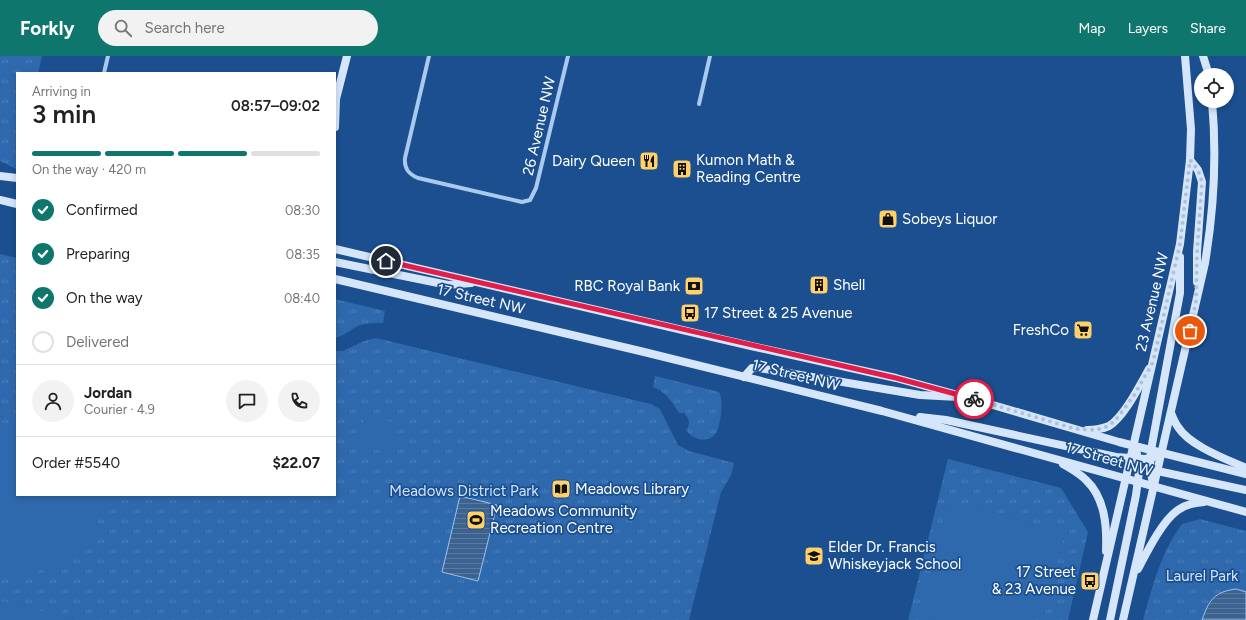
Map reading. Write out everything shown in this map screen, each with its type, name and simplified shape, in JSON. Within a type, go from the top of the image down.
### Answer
[{"type":"main road","points":[[336,100],[347,56]]},
{"type":"main road","name":"23 Avenue NW","points":[[1093,620],[1126,478],[1134,458],[1134,446],[1180,244],[1190,160],[1191,129],[1185,56]]},
{"type":"main road","points":[[1203,56],[1207,68]]},
{"type":"main road","points":[[1206,56],[1208,68]]},
{"type":"main road","points":[[1154,470],[1162,453],[1208,245],[1214,192],[1215,162],[1212,108]]},
{"type":"main road","points":[[1190,160],[1198,170],[1202,182],[1197,252],[1196,301]]},
{"type":"main road","points":[[0,176],[16,178]]},
{"type":"main road","points":[[0,200],[16,204]]},
{"type":"main road","points":[[1123,620],[1154,486],[1154,470],[1150,454],[1180,293],[1180,244]]},
{"type":"main road","name":"17 Street NW","points":[[336,249],[896,378],[1134,446],[1150,454],[1162,453],[1246,474]]},
{"type":"main road","points":[[336,262],[448,285],[478,283]]},
{"type":"main road","name":"17 Street NW","points":[[336,279],[898,415],[1246,512]]},
{"type":"main road","points":[[1076,429],[1096,430],[1108,426],[1115,421],[1133,397],[1153,362]]},
{"type":"main road","points":[[744,377],[752,368],[760,368],[920,396],[969,398]]},
{"type":"main road","points":[[1171,413],[1178,428],[1190,439],[1211,453],[1246,468]]},
{"type":"main road","points":[[898,415],[946,420],[1116,456],[1134,458],[1150,454]]},
{"type":"main road","points":[[1054,458],[1086,479],[1100,499],[1106,536],[1105,570]]},
{"type":"main road","points":[[1110,620],[1138,482],[1139,472],[1134,458]]},
{"type":"main road","points":[[1126,478],[1139,472],[1154,470],[1246,490]]},
{"type":"main road","points":[[1133,577],[1158,534],[1171,516],[1185,506],[1207,501]]},
{"type":"street","points":[[104,72],[108,56]]},
{"type":"street","name":"26 Avenue NW","points":[[430,56],[405,158],[406,170],[418,178],[522,202],[530,200],[536,188],[568,56]]},
{"type":"street","points":[[699,104],[710,56]]},
{"type":"green space","points":[[0,56],[42,56],[38,72],[16,72],[16,169],[0,161]]},
{"type":"green space","name":"Meadows District Park","points":[[0,254],[16,258],[16,496],[336,496],[336,351],[343,351],[364,341],[376,338],[651,404],[660,409],[678,445],[689,451],[734,463],[731,475],[721,492],[689,620],[0,620]]},
{"type":"green space","points":[[336,299],[385,311],[383,323],[361,325],[336,338]]},
{"type":"green space","points":[[655,376],[719,392],[722,407],[716,433],[709,439],[705,440],[692,436],[686,430],[689,423],[686,415],[684,413],[679,413],[665,394],[653,387]]},
{"type":"green space","points":[[365,415],[399,424],[392,453],[357,445]]},
{"type":"green space","points":[[0,422],[16,426],[16,496],[108,496],[102,513],[87,540],[70,556],[48,568],[36,571],[23,573],[0,572]]},
{"type":"green space","points":[[948,459],[1061,488],[1088,532],[1068,620],[908,620]]},
{"type":"green space","points":[[951,502],[1065,531],[1051,591],[1043,603],[1015,620],[932,620],[920,617],[946,506]]},
{"type":"green space","name":"Laurel Park","points":[[1200,519],[1246,531],[1246,620],[1143,620],[1158,570],[1174,535],[1182,524]]},
{"type":"green space","points":[[0,601],[79,620],[0,620]]},
{"type":"shaded area","points":[[460,496],[497,505],[478,581],[442,572]]},
{"type":"shaded area","points":[[1236,589],[1246,592],[1246,620],[1202,620],[1207,607],[1213,598],[1222,592]]},
{"type":"way so far","points":[[974,399],[1076,429],[1096,430],[1108,426],[1115,421],[1133,397],[1153,362],[1180,244],[1190,160],[1197,167],[1202,182],[1197,252],[1196,301],[1190,331]]},
{"type":"place","name":"Dairy Queen","points":[[649,161]]},
{"type":"place","name":"Kumon Math & Reading Centre","points":[[682,169]]},
{"type":"place","name":"Sobeys Liquor","points":[[888,219]]},
{"type":"place","name":"Shell","points":[[819,285]]},
{"type":"place","name":"RBC Royal Bank","points":[[694,286]]},
{"type":"place","name":"17 Street & 25 Avenue","points":[[690,313]]},
{"type":"place","name":"FreshCo","points":[[1083,330]]},
{"type":"place","name":"Meadows Library","points":[[561,489]]},
{"type":"place","name":"Meadows Community Recreation Centre","points":[[476,520]]},
{"type":"place","name":"Elder Dr. Francis Whiskeyjack School","points":[[814,556]]},
{"type":"place","name":"17 Street & 23 Avenue","points":[[1090,581]]},
{"type":"route","points":[[386,261],[764,349],[896,378],[974,399]]}]
